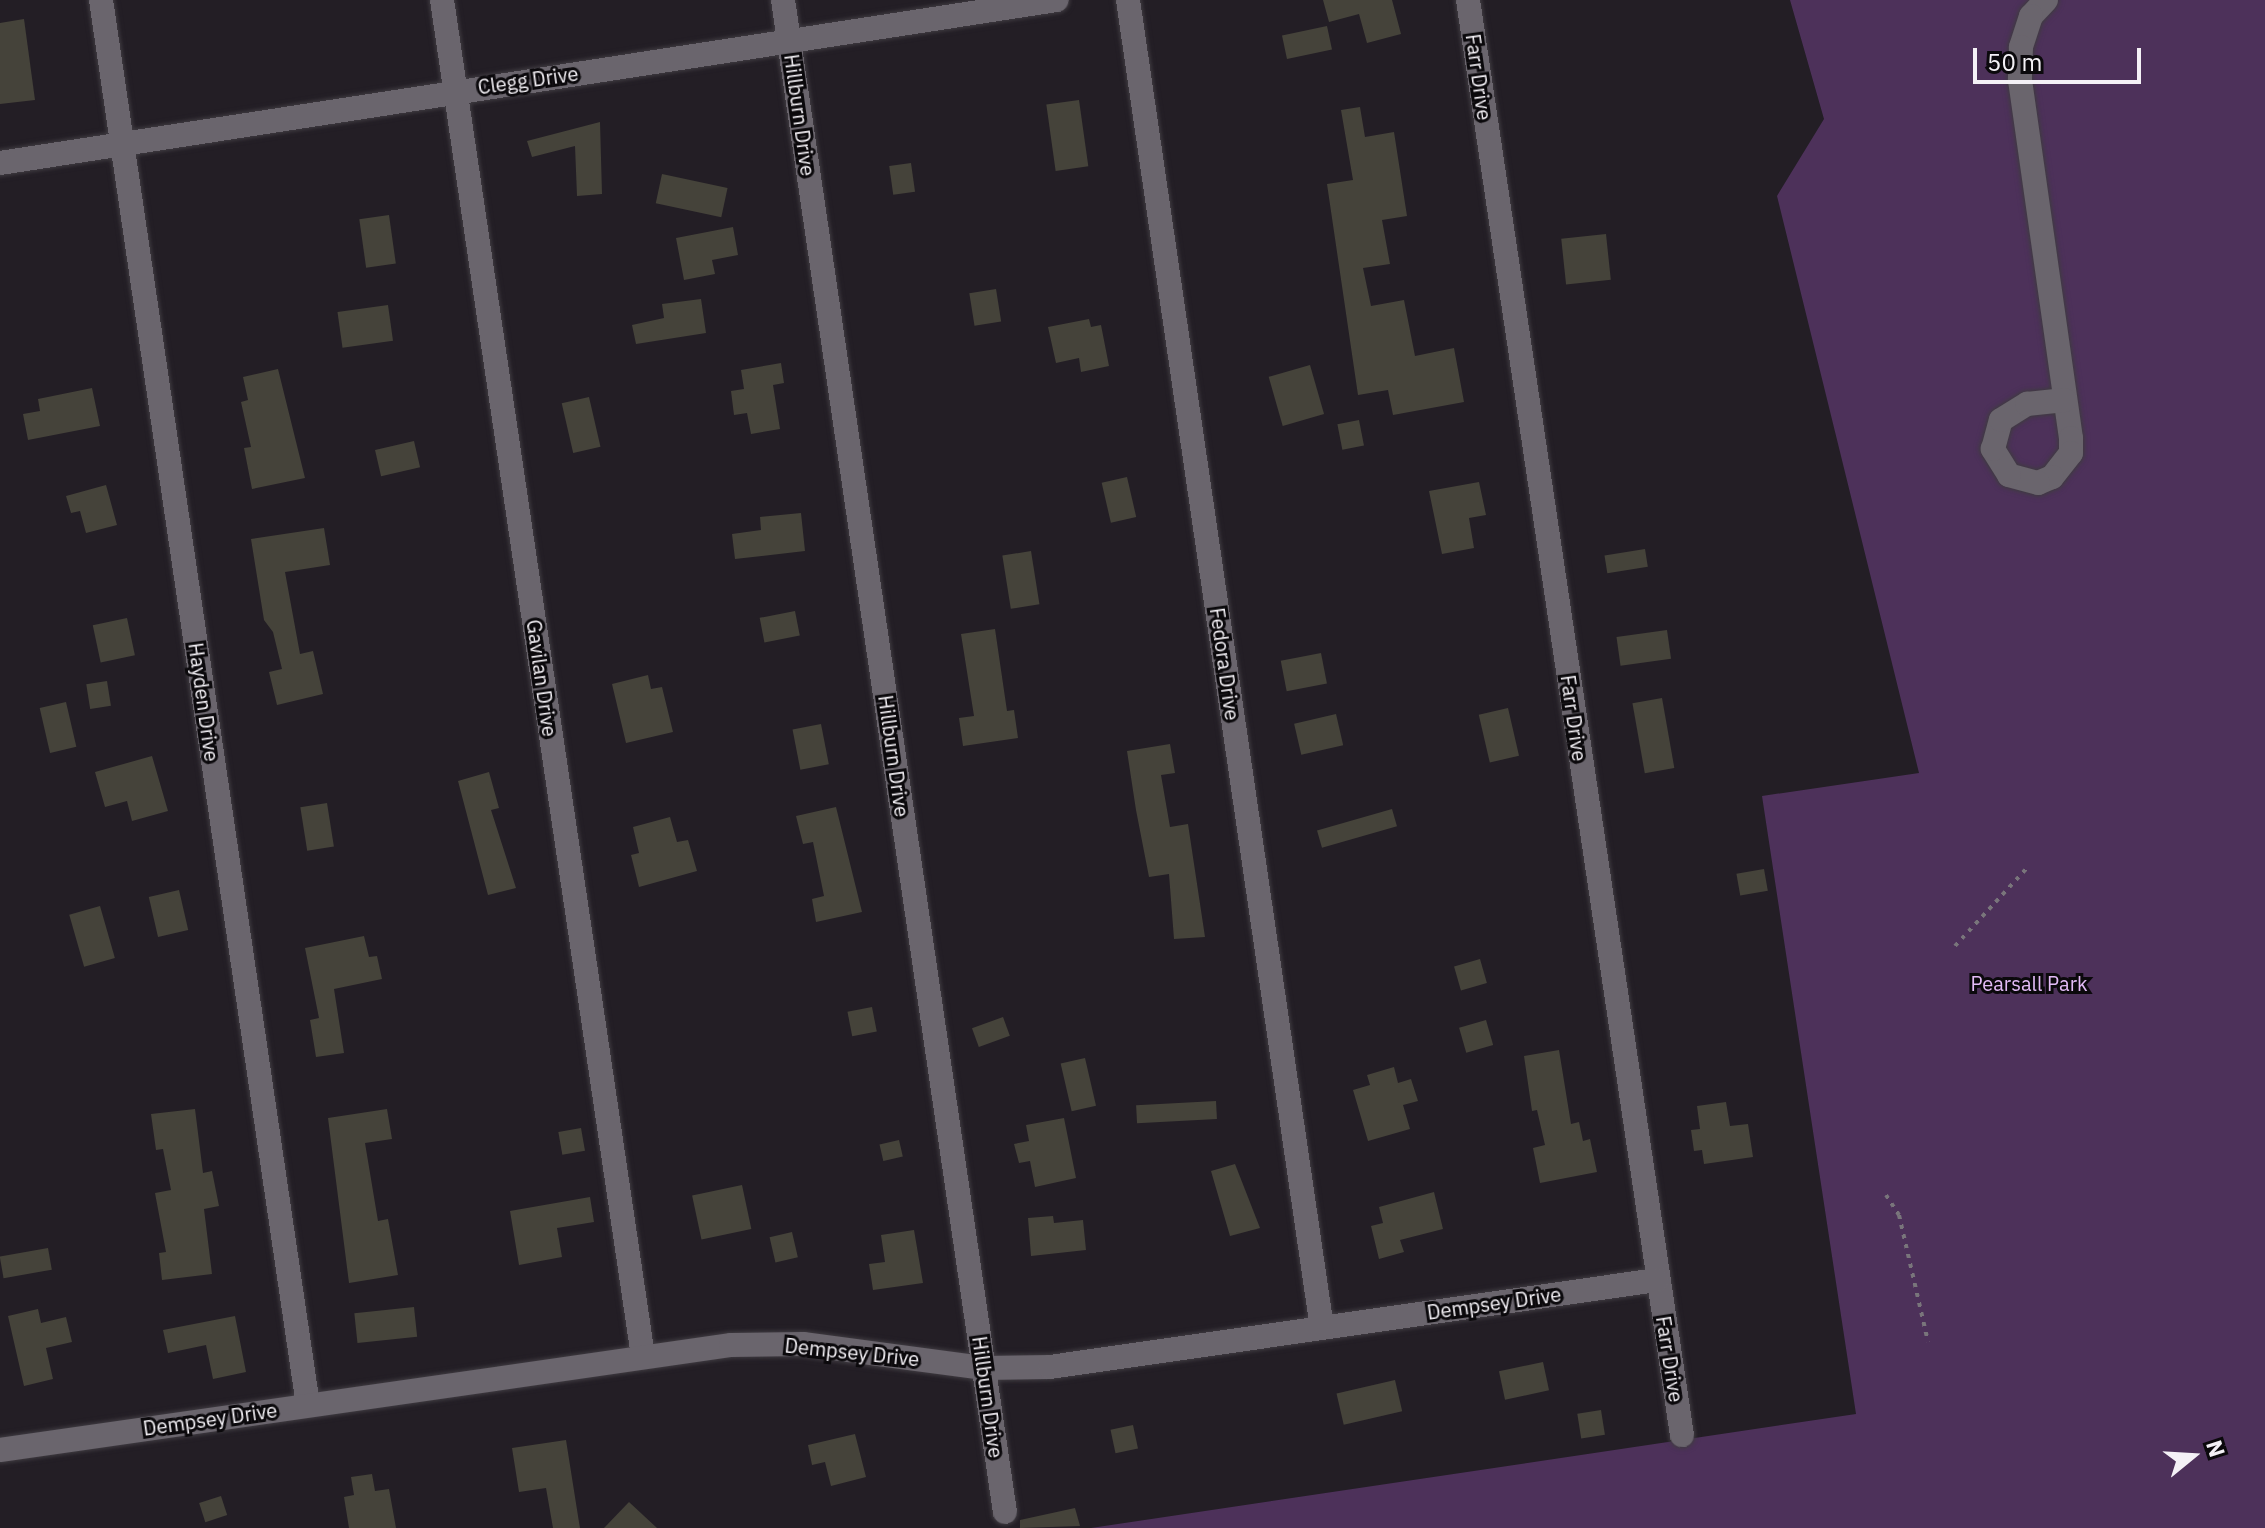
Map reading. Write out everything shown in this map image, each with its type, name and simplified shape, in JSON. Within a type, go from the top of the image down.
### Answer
[{"type":"street","name":"Hayden Drive","points":[[101,0],[308,1405]]},
{"type":"street","name":"Gavilan Drive","points":[[442,0],[643,1356]]},
{"type":"street","name":"Hillburn Drive","points":[[783,0],[1005,1512]]},
{"type":"street","name":"Clegg Drive","points":[[0,163],[1057,0]]},
{"type":"street","name":"Fedora Drive","points":[[1128,0],[1322,1328]]},
{"type":"street","name":"Farr Drive","points":[[1468,0],[1682,1435]]},
{"type":"street","points":[[2046,0],[2031,16],[2020,80],[2065,400]]},
{"type":"street","name":"Dempsey Drive","points":[[0,1450],[731,1345],[803,1344],[984,1368],[1050,1367],[1657,1280]]},
{"type":"path","points":[[1955,946],[2028,867]]},
{"type":"path","points":[[1886,1195],[1899,1215],[1928,1342]]},
{"type":"green space","name":"Pearsall Park","points":[[1790,0],[2265,0],[2265,1528],[1091,1528],[1856,1414],[1762,796],[1919,773],[1777,196],[1824,119]]},
{"type":"building","points":[[1323,0],[1392,0],[1401,34],[1367,43],[1359,14],[1329,22]]},
{"type":"building","points":[[24,19],[35,100],[0,104],[0,23]]},
{"type":"building","points":[[1327,26],[1332,49],[1287,59],[1282,36]]},
{"type":"building","points":[[1079,100],[1088,166],[1056,171],[1046,105]]},
{"type":"building","points":[[1360,107],[1365,137],[1394,132],[1407,216],[1382,220],[1390,264],[1363,268],[1371,306],[1404,300],[1415,356],[1454,348],[1464,402],[1393,415],[1388,390],[1358,395],[1327,184],[1353,180],[1341,110]]},
{"type":"building","points":[[600,122],[602,194],[577,196],[575,146],[532,157],[527,141]]},
{"type":"building","points":[[911,163],[915,192],[893,195],[889,166]]},
{"type":"building","points":[[662,174],[728,188],[721,217],[656,203]]},
{"type":"building","points":[[389,215],[396,264],[366,268],[359,219]]},
{"type":"building","points":[[733,227],[738,255],[712,260],[715,274],[684,280],[676,238]]},
{"type":"building","points":[[1606,234],[1611,280],[1566,284],[1561,239]]},
{"type":"building","points":[[996,289],[1001,322],[974,326],[969,293]]},
{"type":"building","points":[[701,299],[706,333],[636,344],[632,325],[664,318],[662,304]]},
{"type":"building","points":[[388,305],[393,341],[343,348],[337,312]]},
{"type":"building","points":[[1089,319],[1091,327],[1101,325],[1109,366],[1081,372],[1079,358],[1056,363],[1048,327]]},
{"type":"building","points":[[781,363],[784,383],[773,385],[780,429],[751,434],[747,413],[734,415],[731,391],[744,389],[741,370]]},
{"type":"building","points":[[1310,365],[1324,414],[1283,426],[1269,377]]},
{"type":"building","points":[[278,369],[305,478],[252,489],[244,448],[251,447],[241,402],[248,400],[243,377]]},
{"type":"building","points":[[92,388],[100,426],[28,440],[23,414],[40,411],[38,399]]},
{"type":"building","points":[[589,397],[600,447],[573,453],[562,403]]},
{"type":"building","points":[[1359,420],[1364,446],[1342,450],[1337,424]]},
{"type":"building","points":[[414,441],[420,467],[381,476],[375,450]]},
{"type":"building","points":[[1127,477],[1136,517],[1111,523],[1102,483]]},
{"type":"building","points":[[1479,482],[1486,515],[1469,518],[1474,548],[1442,554],[1429,491]]},
{"type":"building","points":[[106,485],[117,525],[86,533],[80,511],[71,513],[66,496]]},
{"type":"building","points":[[801,513],[805,551],[735,559],[732,534],[761,530],[760,517]]},
{"type":"building","points":[[324,528],[330,565],[285,572],[300,654],[313,651],[323,694],[277,705],[269,672],[282,669],[273,632],[264,620],[251,539]]},
{"type":"building","points":[[1645,549],[1648,567],[1607,573],[1605,555]]},
{"type":"building","points":[[1031,551],[1039,604],[1011,609],[1002,556]]},
{"type":"building","points":[[795,611],[800,636],[764,642],[760,618]]},
{"type":"building","points":[[127,618],[135,655],[101,662],[93,625]]},
{"type":"building","points":[[995,629],[1007,711],[1014,710],[1018,738],[963,746],[959,718],[974,716],[961,634]]},
{"type":"building","points":[[1667,630],[1671,659],[1621,666],[1616,637]]},
{"type":"building","points":[[1321,653],[1327,683],[1287,691],[1281,661]]},
{"type":"building","points":[[648,675],[651,689],[662,687],[673,732],[626,743],[612,684]]},
{"type":"building","points":[[107,681],[111,706],[90,709],[86,684]]},
{"type":"building","points":[[1662,698],[1674,768],[1645,773],[1632,703]]},
{"type":"building","points":[[66,702],[76,747],[50,753],[40,708]]},
{"type":"building","points":[[1508,708],[1519,756],[1490,762],[1479,715]]},
{"type":"building","points":[[1336,714],[1343,745],[1301,755],[1294,724]]},
{"type":"building","points":[[821,724],[829,764],[800,770],[793,730]]},
{"type":"building","points":[[1170,744],[1175,773],[1161,775],[1170,827],[1188,824],[1205,937],[1174,939],[1169,874],[1149,877],[1136,810],[1127,751]]},
{"type":"building","points":[[152,756],[168,811],[132,821],[127,801],[105,807],[95,772]]},
{"type":"building","points":[[489,772],[499,808],[491,810],[516,888],[488,895],[458,781]]},
{"type":"building","points":[[327,803],[334,846],[307,851],[300,807]]},
{"type":"building","points":[[836,807],[862,912],[816,922],[812,899],[824,896],[813,842],[803,844],[796,816]]},
{"type":"building","points":[[1392,809],[1397,826],[1322,848],[1317,830]]},
{"type":"building","points":[[670,817],[677,842],[688,840],[697,871],[639,887],[631,855],[639,853],[633,827]]},
{"type":"building","points":[[1764,869],[1768,891],[1740,896],[1736,874]]},
{"type":"building","points":[[179,890],[188,930],[158,937],[149,897]]},
{"type":"building","points":[[100,906],[115,958],[84,967],[69,915]]},
{"type":"building","points":[[364,936],[369,957],[377,956],[382,979],[334,989],[344,1053],[316,1057],[310,1020],[319,1018],[305,948]]},
{"type":"building","points":[[1480,959],[1487,983],[1461,990],[1454,966]]},
{"type":"building","points":[[872,1007],[877,1032],[852,1036],[847,1012]]},
{"type":"building","points":[[1003,1017],[1010,1036],[979,1047],[972,1028]]},
{"type":"building","points":[[1486,1020],[1493,1045],[1466,1053],[1459,1028]]},
{"type":"building","points":[[1559,1050],[1571,1124],[1579,1122],[1583,1141],[1590,1139],[1597,1172],[1540,1183],[1533,1148],[1545,1145],[1537,1110],[1532,1111],[1524,1056]]},
{"type":"building","points":[[1085,1058],[1096,1106],[1072,1111],[1061,1064]]},
{"type":"building","points":[[1394,1067],[1398,1083],[1411,1079],[1418,1101],[1403,1105],[1410,1129],[1368,1141],[1353,1090],[1370,1085],[1367,1075]]},
{"type":"building","points":[[1216,1101],[1217,1119],[1137,1123],[1136,1105]]},
{"type":"building","points":[[1726,1102],[1730,1126],[1748,1124],[1753,1157],[1704,1164],[1702,1150],[1694,1151],[1691,1130],[1700,1129],[1697,1106]]},
{"type":"building","points":[[195,1109],[203,1173],[212,1171],[219,1206],[204,1209],[212,1274],[162,1280],[159,1253],[166,1252],[155,1193],[171,1190],[163,1149],[156,1150],[151,1114]]},
{"type":"building","points":[[387,1109],[392,1139],[365,1143],[378,1221],[388,1219],[398,1275],[349,1283],[328,1118]]},
{"type":"building","points":[[1064,1118],[1076,1178],[1035,1187],[1030,1161],[1019,1163],[1014,1144],[1029,1141],[1026,1125]]},
{"type":"building","points":[[581,1128],[585,1151],[562,1155],[558,1132]]},
{"type":"building","points":[[899,1140],[903,1157],[883,1161],[880,1144]]},
{"type":"building","points":[[1235,1164],[1260,1228],[1230,1236],[1211,1171]]},
{"type":"building","points":[[742,1185],[751,1229],[701,1240],[692,1196]]},
{"type":"building","points":[[1434,1192],[1443,1229],[1400,1240],[1404,1252],[1379,1259],[1371,1226],[1383,1223],[1379,1207]]},
{"type":"building","points":[[590,1197],[594,1222],[557,1228],[562,1257],[519,1265],[510,1211]]},
{"type":"building","points":[[1053,1216],[1054,1223],[1083,1220],[1086,1250],[1031,1256],[1028,1218]]},
{"type":"building","points":[[914,1230],[923,1283],[873,1290],[869,1264],[885,1262],[881,1235]]},
{"type":"building","points":[[792,1232],[798,1257],[775,1263],[770,1237]]},
{"type":"building","points":[[48,1248],[52,1270],[4,1278],[0,1256]]},
{"type":"building","points":[[414,1307],[417,1337],[357,1343],[354,1313]]},
{"type":"building","points":[[38,1309],[41,1323],[66,1317],[72,1342],[46,1348],[53,1379],[24,1386],[8,1316]]},
{"type":"building","points":[[235,1316],[246,1372],[213,1379],[206,1345],[168,1353],[163,1330]]},
{"type":"building","points":[[1543,1362],[1549,1390],[1505,1400],[1499,1371]]},
{"type":"building","points":[[1395,1380],[1402,1411],[1344,1425],[1337,1393]]},
{"type":"building","points":[[1601,1410],[1605,1435],[1581,1438],[1577,1414]]},
{"type":"building","points":[[1133,1425],[1138,1448],[1115,1453],[1111,1430]]},
{"type":"building","points":[[855,1434],[866,1477],[831,1486],[825,1462],[812,1465],[808,1445]]},
{"type":"building","points":[[566,1440],[580,1528],[553,1528],[546,1488],[519,1492],[512,1448]]},
{"type":"building","points":[[372,1474],[375,1491],[389,1489],[396,1528],[349,1528],[344,1497],[354,1495],[351,1477]]},
{"type":"building","points":[[221,1496],[227,1515],[205,1522],[199,1503]]},
{"type":"building","points":[[629,1502],[657,1528],[604,1528]]},
{"type":"building","points":[[1075,1508],[1080,1526],[1020,1528],[1020,1520]]}]
